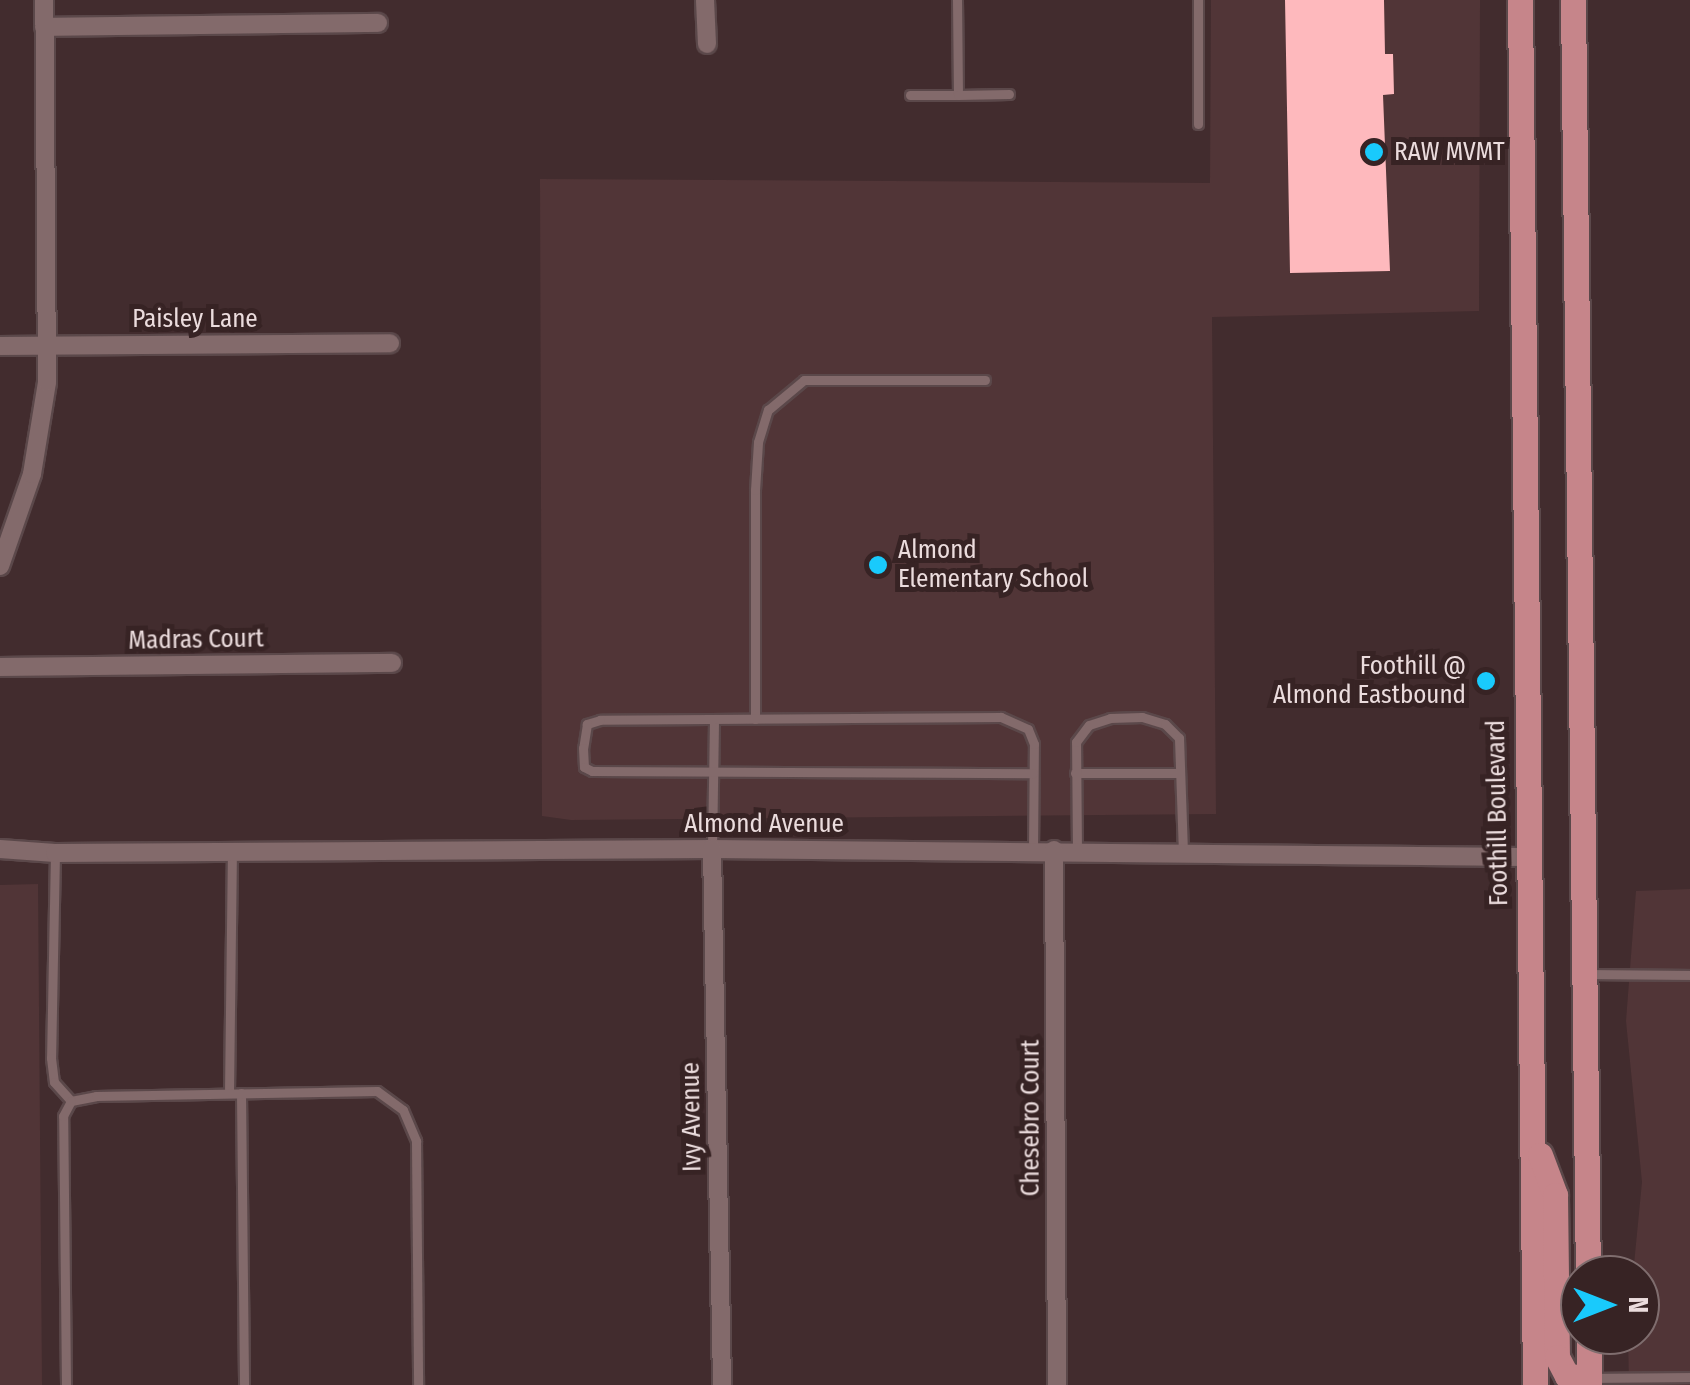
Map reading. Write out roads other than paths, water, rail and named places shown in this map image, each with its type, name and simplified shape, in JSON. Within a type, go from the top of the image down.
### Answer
[{"type":"main road","name":"Foothill Boulevard","points":[[1520,0],[1535,1385]]},
{"type":"main road","points":[[1572,0],[1588,1255]]},
{"type":"main road","points":[[1533,1136],[1554,1195],[1557,1357],[1567,1376],[1589,1381],[1589,1355]]},
{"type":"street","points":[[0,566],[32,474],[47,382],[44,0]]},
{"type":"street","points":[[705,0],[707,44]]},
{"type":"street","points":[[44,28],[378,24]]},
{"type":"street","name":"Paisley Lane","points":[[0,346],[390,343]]},
{"type":"street","name":"Madras Court","points":[[0,667],[392,663]]},
{"type":"street","name":"Almond Avenue","points":[[0,848],[55,853],[712,849],[1528,857]]},
{"type":"street","name":"Ivy Avenue","points":[[712,849],[722,1385]]},
{"type":"street","name":"Chesebro Court","points":[[1054,850],[1058,1385]]},
{"type":"lane","points":[[957,0],[958,95]]},
{"type":"lane","points":[[1198,0],[1198,124]]},
{"type":"lane","points":[[910,96],[1009,94]]},
{"type":"lane","points":[[755,718],[755,490],[758,442],[768,410],[804,380],[985,380]]},
{"type":"lane","points":[[1033,851],[1034,773],[1034,744],[1028,729],[1001,717],[600,720],[588,724],[583,748],[584,768],[592,772],[1034,773]]},
{"type":"lane","points":[[1076,850],[1076,742],[1089,725],[1110,718],[1142,717],[1165,724],[1179,738],[1183,852]]},
{"type":"lane","points":[[712,849],[714,718]]},
{"type":"lane","points":[[1075,773],[1180,773]]},
{"type":"lane","points":[[228,1093],[232,851]]},
{"type":"lane","points":[[55,853],[51,1058],[54,1082],[71,1101]]},
{"type":"lane","points":[[1584,974],[1690,975]]},
{"type":"lane","points":[[71,1101],[96,1096],[377,1091],[403,1110],[416,1141],[418,1385]]},
{"type":"lane","points":[[241,1093],[244,1385]]},
{"type":"lane","points":[[66,1385],[63,1116],[71,1101]]},
{"type":"lane","points":[[1589,1381],[1690,1377]]},
{"type":"place","name":"RAW MVMT","points":[[1374,152]]},
{"type":"place","name":"Almond Elementary School","points":[[878,565]]},
{"type":"place","name":"Foothill @ Almond Eastbound","points":[[1486,681]]}]
